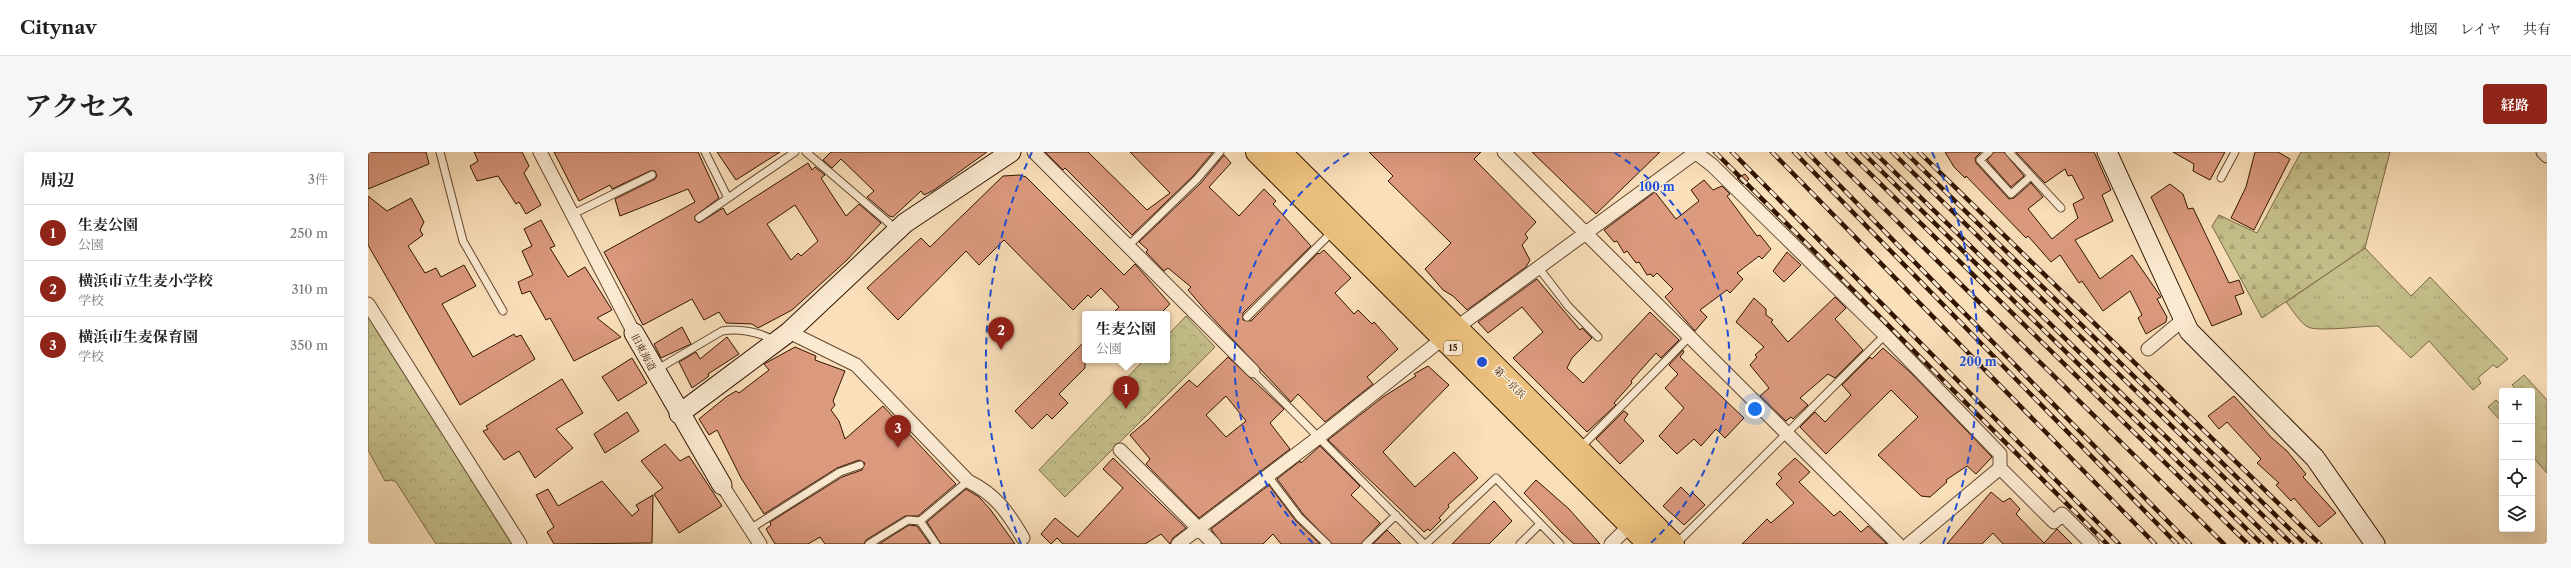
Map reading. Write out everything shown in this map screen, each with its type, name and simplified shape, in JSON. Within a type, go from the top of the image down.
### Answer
[{"type":"highway","name":"第一京浜","points":[[1257,152],[1334,229],[1578,450],[1674,544]]},
{"type":"highway","name":"第一京浜","points":[[1280,152],[1649,544]]},
{"type":"street","name":"旧東海道","points":[[540,152],[571,215],[654,371],[722,485],[760,544]]},
{"type":"street","points":[[679,414],[782,338],[896,230],[1011,152]]},
{"type":"street","points":[[1034,152],[1253,372]]},
{"type":"street","points":[[1504,152],[1898,544]]},
{"type":"street","points":[[1178,544],[1319,437],[1450,333],[1695,152],[1712,165],[1885,335],[2000,454],[2000,468],[2054,522],[2062,514],[2092,544]]},
{"type":"street","points":[[2107,152],[2189,331],[2199,343],[2315,458],[2375,544]]},
{"type":"street","points":[[2543,152],[2547,156]]},
{"type":"street","points":[[368,304],[520,544]]},
{"type":"street","points":[[2148,349],[2184,319]]},
{"type":"street","points":[[782,338],[856,365],[968,481],[986,490],[1007,512],[1025,541]]},
{"type":"street","points":[[1120,450],[1214,544]]},
{"type":"street","points":[[1909,544],[2000,468]]},
{"type":"street","points":[[1610,544],[1630,525]]},
{"type":"lane","points":[[440,152],[463,240],[503,311]]},
{"type":"lane","points":[[704,152],[728,198]]},
{"type":"lane","points":[[699,218],[795,152]]},
{"type":"lane","points":[[806,152],[896,230]]},
{"type":"lane","points":[[1128,246],[1197,179],[1220,152]]},
{"type":"lane","points":[[1989,152],[1980,160],[2011,194],[2031,176]]},
{"type":"lane","points":[[2009,152],[2061,208]]},
{"type":"lane","points":[[2221,178],[2235,152]]},
{"type":"lane","points":[[571,215],[652,175]]},
{"type":"lane","points":[[1247,317],[1334,229]]},
{"type":"lane","points":[[1538,267],[1568,306],[1598,337]]},
{"type":"lane","points":[[654,371],[722,331],[732,329],[769,337],[782,338]]},
{"type":"lane","points":[[1674,544],[1788,433],[1885,335]]},
{"type":"lane","points":[[1578,450],[1689,337]]},
{"type":"lane","points":[[1253,372],[1425,544],[1496,478],[1560,544]]},
{"type":"lane","points":[[750,529],[840,472],[860,465]]},
{"type":"lane","points":[[1268,476],[1299,517],[1327,544]]},
{"type":"lane","points":[[869,544],[908,520],[920,521],[968,481]]},
{"type":"lane","points":[[1366,544],[1396,515]]},
{"type":"lane","points":[[920,521],[936,544]]},
{"type":"lane","points":[[1520,544],[1540,524]]},
{"type":"green space","points":[[2301,152],[2390,152],[2365,248],[2262,318],[2212,226],[2219,215],[2257,233]]},
{"type":"green space","points":[[2365,248],[2411,296],[2430,277],[2508,359],[2497,368],[2493,365],[2478,378],[2481,383],[2473,390],[2429,341],[2411,358],[2378,326],[2321,329],[2308,327],[2305,325],[2286,302]]},
{"type":"green space","points":[[1186,316],[1215,347],[1065,497],[1039,470],[1141,363],[1170,363],[1170,333]]},
{"type":"green space","points":[[368,317],[513,544],[436,544],[396,482],[391,480],[385,481],[368,450]]},
{"type":"green space","points":[[2524,375],[2547,400],[2547,473],[2535,459],[2535,388],[2515,388],[2512,385]]},
{"type":"green space","points":[[2496,400],[2499,403],[2499,419],[2488,407]]},
{"type":"building","points":[[368,152],[426,152],[429,164],[368,189]]},
{"type":"building","points":[[474,152],[522,152],[529,166],[524,173],[541,205],[526,214],[519,202],[516,204],[498,176],[477,181],[470,166],[478,161]]},
{"type":"building","points":[[554,152],[698,152],[719,198],[695,216],[695,220],[699,223],[723,208],[727,215],[808,163],[812,170],[815,167],[825,175],[821,178],[846,216],[859,204],[881,223],[847,260],[792,310],[758,328],[752,324],[726,323],[719,312],[704,320],[692,299],[643,325],[604,252],[695,202],[688,189],[620,216],[615,199],[655,179],[657,176],[655,171],[650,171],[612,189],[610,185],[579,201]],"holes":[[[795,205],[818,241],[801,256],[798,253],[791,260],[767,224]]]},
{"type":"building","points":[[717,152],[780,152],[736,180]]},
{"type":"building","points":[[831,152],[987,152],[934,190],[924,195],[921,191],[893,217],[889,216],[867,197],[874,191],[841,159],[832,168],[823,160]]},
{"type":"building","points":[[1045,152],[1088,152],[1147,210],[1170,193],[1130,152],[1213,152],[1193,176],[1132,235],[1065,168],[1063,170]]},
{"type":"building","points":[[1369,152],[1481,152],[1474,159],[1536,222],[1525,234],[1528,238],[1522,245],[1530,260],[1526,267],[1467,310],[1453,296],[1443,290],[1425,269],[1451,243],[1388,181],[1393,176]]},
{"type":"building","points":[[1532,152],[1660,152],[1596,214]]},
{"type":"building","points":[[1945,152],[1981,152],[1975,158],[1976,163],[2009,199],[2014,198],[2031,183],[2043,197],[2028,209],[2052,239],[2078,218],[2073,204],[2084,198],[2072,175],[2068,176],[2065,169],[2045,183],[2016,152],[2094,152],[2111,190],[2102,195],[2113,221],[2075,240],[2100,279],[2132,255],[2161,297],[2157,299],[2167,317],[2166,322],[2146,334],[2138,318],[2142,315],[2130,291],[2103,311],[2082,281],[2079,283],[2060,255],[2051,262],[2028,236],[2026,238],[1966,176],[1965,178],[1954,167]]},
{"type":"building","points":[[1994,152],[2004,152],[2024,176],[2011,187],[1987,160]]},
{"type":"building","points":[[2173,152],[2225,152],[2210,180],[2193,171],[2194,164]]},
{"type":"building","points":[[2255,152],[2278,152],[2290,159],[2254,230],[2231,218],[2246,187]]},
{"type":"building","points":[[1224,155],[1231,163],[1209,187],[1239,216],[1264,189],[1276,201],[1273,204],[1311,246],[1243,313],[1243,320],[1251,321],[1318,253],[1319,254],[1324,250],[1351,278],[1335,293],[1354,314],[1358,310],[1372,324],[1374,322],[1398,349],[1367,377],[1373,384],[1325,422],[1298,394],[1291,402],[1207,312],[1188,290],[1191,287],[1168,268],[1164,271],[1146,252],[1148,250],[1139,242],[1201,183]]},
{"type":"building","points":[[1745,174],[1749,179],[1743,184],[1737,178]]},
{"type":"building","points":[[1020,175],[1026,177],[1124,275],[1135,264],[1170,304],[1163,311],[1115,311],[1119,307],[1101,288],[1091,298],[1088,295],[1073,310],[1004,240],[979,265],[966,251],[898,320],[867,288],[921,238],[930,247],[1003,176]]},
{"type":"building","points":[[1704,180],[1713,190],[1722,186],[1730,194],[1727,196],[1757,236],[1760,235],[1771,249],[1762,259],[1759,256],[1737,273],[1743,279],[1730,293],[1727,290],[1700,310],[1707,317],[1695,331],[1665,297],[1673,289],[1657,273],[1653,277],[1651,274],[1647,275],[1639,262],[1636,263],[1627,251],[1624,253],[1617,241],[1614,242],[1604,230],[1655,192],[1676,219],[1699,201],[1691,190]]},
{"type":"building","points":[[2170,184],[2183,194],[2188,209],[2193,208],[2229,283],[2239,280],[2244,293],[2235,296],[2242,314],[2212,326],[2151,197]]},
{"type":"building","points":[[368,196],[387,211],[411,198],[424,222],[420,230],[423,235],[408,246],[425,273],[436,268],[441,277],[464,265],[476,286],[442,304],[473,357],[514,334],[516,337],[521,335],[535,359],[460,405],[368,245]]},
{"type":"building","points":[[541,220],[555,246],[550,248],[568,277],[585,267],[612,310],[597,318],[621,337],[574,361],[550,318],[546,320],[530,291],[522,294],[518,282],[533,275],[522,251],[532,246],[524,229]]},
{"type":"building","points":[[1787,252],[1801,265],[1784,282],[1773,271]]},
{"type":"building","points":[[1537,279],[1580,330],[1582,328],[1592,338],[1572,358],[1567,368],[1583,383],[1650,312],[1679,340],[1661,358],[1656,353],[1614,403],[1616,405],[1587,432],[1513,358],[1543,332],[1522,307],[1488,333],[1478,322]]},
{"type":"building","points":[[1835,297],[1846,308],[1835,319],[1863,350],[1835,378],[1828,374],[1800,398],[1808,405],[1793,419],[1791,417],[1786,421],[1760,396],[1769,388],[1750,365],[1757,357],[1755,355],[1764,347],[1736,322],[1754,298],[1766,309],[1766,315],[1773,320],[1771,322],[1788,342]]},
{"type":"building","points":[[682,327],[691,344],[661,358],[654,344]]},
{"type":"building","points":[[727,337],[739,354],[708,374],[709,376],[692,388],[679,362],[696,352],[700,359]]},
{"type":"building","points":[[1082,344],[1082,363],[1085,363],[1085,368],[1059,394],[1068,403],[1052,419],[1047,414],[1032,429],[1015,411]]},
{"type":"building","points":[[795,347],[816,356],[815,360],[845,371],[833,401],[835,405],[831,410],[839,421],[845,439],[883,406],[956,484],[918,516],[905,516],[866,540],[864,544],[825,544],[820,537],[808,544],[775,544],[766,529],[771,525],[770,522],[842,477],[862,470],[865,463],[859,460],[837,468],[764,514],[741,478],[717,430],[709,435],[699,419],[726,397],[736,391],[739,393],[769,370],[764,364]]},
{"type":"building","points":[[1883,348],[1911,373],[1992,457],[1976,474],[1967,466],[1946,480],[1947,482],[1930,497],[1921,496],[1878,455],[1918,417],[1891,390],[1826,454],[1800,427],[1815,412],[1825,422],[1851,395],[1842,385],[1870,357],[1872,359]]},
{"type":"building","points":[[1683,350],[1684,352],[1680,357],[1744,418],[1725,438],[1716,429],[1701,446],[1694,439],[1677,454],[1659,436],[1684,408],[1665,388],[1678,374],[1669,365]]},
{"type":"building","points":[[1228,357],[1284,409],[1270,423],[1290,449],[1199,518],[1146,464],[1150,459],[1130,435],[1148,420],[1189,380],[1197,387]],"holes":[[[1226,396],[1246,421],[1226,437],[1206,415]]]},
{"type":"building","points":[[632,358],[647,383],[618,401],[602,377]]},
{"type":"building","points":[[1428,366],[1449,385],[1383,452],[1415,487],[1454,452],[1478,478],[1448,505],[1449,507],[1439,518],[1441,520],[1430,531],[1428,529],[1424,532],[1328,440],[1383,397],[1416,376],[1414,374]]},
{"type":"building","points":[[562,379],[583,413],[556,429],[573,448],[535,478],[519,451],[504,460],[483,431],[488,429],[486,426]]},
{"type":"building","points":[[2234,396],[2271,437],[2287,451],[2306,474],[2303,477],[2336,513],[2319,527],[2294,498],[2291,501],[2276,485],[2279,483],[2257,463],[2261,459],[2227,422],[2219,429],[2208,416]]},
{"type":"building","points":[[1624,411],[1628,414],[1624,420],[1644,441],[1620,464],[1596,439]]},
{"type":"building","points":[[627,412],[639,431],[605,453],[594,434]]},
{"type":"building","points":[[665,444],[680,461],[689,456],[722,506],[679,533],[654,494],[663,488],[641,461]]},
{"type":"building","points":[[1320,446],[1360,486],[1351,495],[1380,523],[1361,544],[1332,544],[1303,514],[1277,479],[1300,461],[1301,463]]},
{"type":"building","points":[[1113,458],[1186,528],[1173,538],[1170,544],[1161,534],[1145,544],[1063,544],[1057,538],[1051,544],[1041,534],[1055,518],[1078,537],[1123,488],[1103,469]]},
{"type":"building","points":[[1795,458],[1810,472],[1799,482],[1834,516],[1840,511],[1861,532],[1868,526],[1887,544],[1742,544],[1767,519],[1771,523],[1794,503],[1776,484],[1782,478],[1778,474]]},
{"type":"building","points":[[1536,480],[1569,509],[1600,544],[1574,544],[1560,531],[1524,493]]},
{"type":"building","points":[[602,481],[632,516],[639,510],[636,505],[653,495],[652,543],[554,544],[547,532],[554,527],[536,495],[548,489],[558,506]]},
{"type":"building","points":[[1269,485],[1295,520],[1320,544],[1281,544],[1273,534],[1263,544],[1222,544],[1211,529]]},
{"type":"building","points":[[1681,487],[1690,496],[1693,493],[1705,505],[1684,525],[1663,506]]},
{"type":"building","points":[[966,489],[979,497],[990,509],[1015,544],[941,544],[927,522]]},
{"type":"building","points":[[1991,492],[2003,502],[2010,498],[2020,509],[2016,514],[2044,543],[2057,529],[2072,544],[2003,544],[1993,533],[1982,544],[1947,544]]},
{"type":"building","points":[[1494,501],[1512,521],[1489,544],[1452,544]]},
{"type":"building","points":[[909,525],[917,526],[930,544],[879,544]]},
{"type":"building","points":[[1387,530],[1401,544],[1373,544]]},
{"type":"railway","points":[[1715,152],[2107,544]]},
{"type":"railway","points":[[1732,152],[2119,544]]},
{"type":"railway","points":[[1772,152],[2155,544]]},
{"type":"railway","points":[[1794,152],[2177,544]]},
{"type":"railway","points":[[1807,152],[2190,544]]},
{"type":"railway","points":[[1827,152],[2224,544]]},
{"type":"railway","points":[[1848,152],[2248,544]]},
{"type":"railway","points":[[1862,152],[2262,544]]},
{"type":"railway","points":[[1874,152],[2276,544]]},
{"type":"railway","points":[[1892,152],[2292,544]]},
{"type":"railway","points":[[1905,152],[2305,544]]},
{"type":"railway","points":[[1919,152],[2320,544]]},
{"type":"place","name":"横浜市立生麦小学校","points":[[1001,350]]},
{"type":"place","name":"生麦公園","points":[[1126,409]]},
{"type":"place","name":"横浜市生麦保育園","points":[[898,448]]}]
